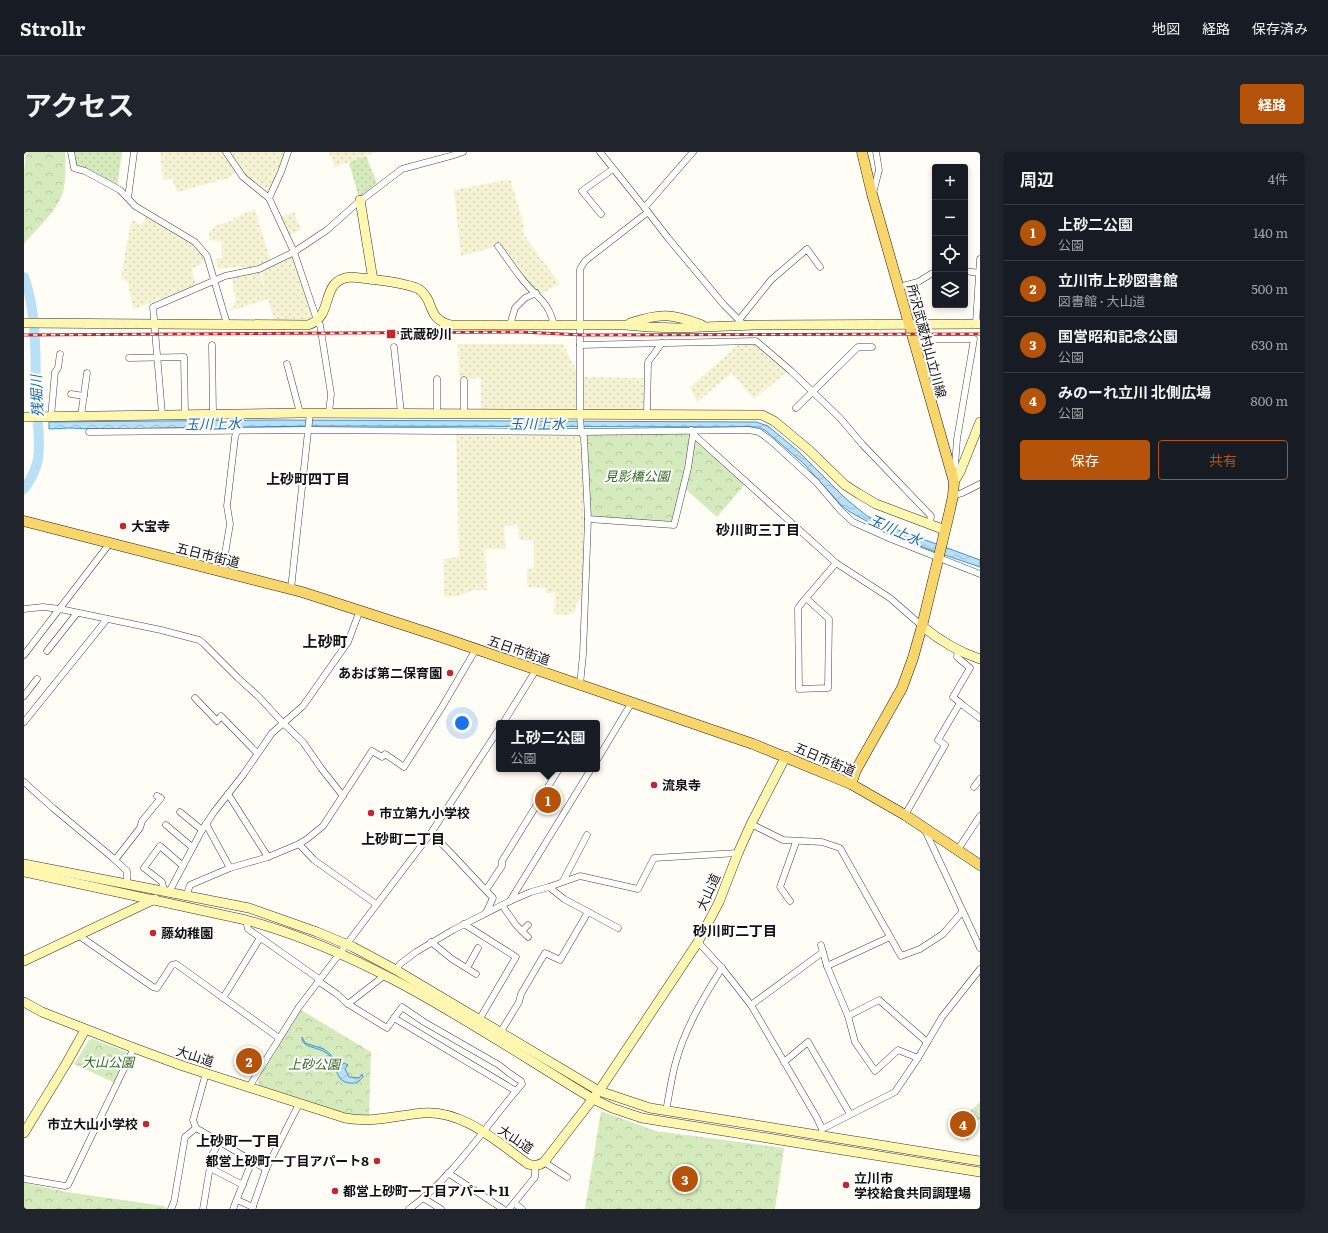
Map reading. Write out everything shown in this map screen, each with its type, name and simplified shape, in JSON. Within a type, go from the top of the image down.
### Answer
[{"type":"main road","name":"所沢武蔵村山立川線","points":[[862,152],[872,194],[954,482],[953,496],[939,557]]},
{"type":"main road","name":"五日市街道","points":[[24,521],[291,589],[300,595],[360,610],[753,744],[786,756],[851,784],[905,815],[980,865]]},
{"type":"main road","points":[[851,784],[856,770],[902,688],[913,658],[939,557]]},
{"type":"street","points":[[71,152],[74,168],[120,190],[135,206],[195,242],[207,256],[227,324]]},
{"type":"street","points":[[128,198],[134,152]]},
{"type":"street","points":[[226,152],[243,177],[269,198],[294,252],[320,325],[331,394],[329,413]]},
{"type":"street","points":[[269,198],[288,152]]},
{"type":"street","points":[[162,414],[153,307],[214,280],[228,275],[259,269],[294,252],[327,230],[360,200],[402,169],[463,152]]},
{"type":"street","points":[[580,685],[583,654],[588,519],[584,436],[581,430],[580,274],[582,265],[585,261],[646,210],[693,152]]},
{"type":"street","points":[[872,194],[879,170],[876,152]]},
{"type":"street","points":[[603,153],[613,169],[668,238],[724,305],[742,322]]},
{"type":"street","points":[[602,214],[582,191],[613,169]]},
{"type":"street","points":[[360,200],[373,280]]},
{"type":"street","points":[[498,246],[523,281],[542,299],[550,311],[554,325]]},
{"type":"street","points":[[742,322],[772,280],[807,249],[820,267]]},
{"type":"street","points":[[25,324],[308,325],[317,320],[325,311],[330,290],[339,280],[348,277],[417,288],[426,297],[434,316],[447,325],[455,326],[625,325],[657,327],[704,326],[742,322],[910,324],[979,323],[980,259]]},
{"type":"street","points":[[968,271],[979,273]]},
{"type":"street","points":[[899,288],[918,282],[931,274]]},
{"type":"street","points":[[510,325],[515,308],[524,298],[536,293]]},
{"type":"street","points":[[914,341],[933,339],[974,339],[957,439],[955,466],[951,470]]},
{"type":"street","points":[[580,345],[756,341],[791,370],[840,418],[862,444],[930,516],[930,524]]},
{"type":"street","points":[[647,414],[648,362],[662,343]]},
{"type":"street","points":[[212,345],[214,413]]},
{"type":"street","points":[[394,347],[401,413]]},
{"type":"street","points":[[796,408],[858,347],[872,347]]},
{"type":"street","points":[[48,417],[55,372],[58,368],[60,354]]},
{"type":"street","points":[[129,358],[184,357],[185,414]]},
{"type":"street","points":[[287,364],[300,413]]},
{"type":"street","points":[[81,416],[87,373]]},
{"type":"street","points":[[437,379],[438,413]]},
{"type":"street","points":[[464,380],[464,413]]},
{"type":"street","points":[[71,394],[84,396]]},
{"type":"street","points":[[28,417],[214,413],[762,415],[774,421],[809,450],[854,491],[876,504],[930,524],[944,533]]},
{"type":"street","points":[[291,589],[310,414]]},
{"type":"street","points":[[954,482],[960,472],[980,422]]},
{"type":"street","points":[[89,432],[237,431],[309,428],[692,432],[749,430],[759,432],[770,440],[816,482],[841,511],[853,522],[980,574]]},
{"type":"street","points":[[222,572],[230,524],[227,506],[234,437],[237,431]]},
{"type":"street","points":[[588,519],[674,526],[688,468],[692,432]]},
{"type":"street","points":[[692,432],[836,563],[890,598],[930,632],[958,650],[980,659]]},
{"type":"street","points":[[953,496],[980,484]]},
{"type":"street","points":[[24,655],[110,543]]},
{"type":"street","points":[[806,598],[829,619],[828,688],[799,689],[798,608],[806,598],[836,563]]},
{"type":"street","points":[[24,609],[43,607],[78,613],[161,630],[199,640],[259,697],[303,742],[343,796]]},
{"type":"street","points":[[24,961],[167,892],[206,824],[272,733],[303,706],[348,642],[360,610]]},
{"type":"street","points":[[47,652],[78,613]]},
{"type":"street","points":[[24,722],[107,619]]},
{"type":"street","points":[[186,897],[190,885],[230,868],[268,857],[299,844],[323,826],[372,751],[382,757],[385,754],[404,767],[476,649]]},
{"type":"street","points":[[958,650],[957,658],[970,668],[953,695],[960,703],[980,718]]},
{"type":"street","points":[[505,720],[536,670]]},
{"type":"street","points":[[24,696],[27,687],[37,679]]},
{"type":"street","points":[[195,698],[216,721],[222,716],[258,753]]},
{"type":"street","points":[[600,755],[632,702]]},
{"type":"street","points":[[905,815],[945,745],[938,740],[960,703]]},
{"type":"street","points":[[249,1087],[299,1007],[431,833],[496,734]]},
{"type":"street","name":"大山道","points":[[24,1002],[42,1012],[134,1048],[299,1104],[355,1120],[376,1120],[423,1113],[441,1114],[463,1121],[483,1132],[528,1164],[540,1164],[599,1091],[698,942],[719,902],[751,824],[786,756]]},
{"type":"street","points":[[486,890],[502,866],[502,861],[557,772]]},
{"type":"street","points":[[510,901],[589,772]]},
{"type":"street","points":[[974,787],[980,779]]},
{"type":"street","points":[[24,782],[77,829],[127,870],[127,884]]},
{"type":"street","points":[[228,794],[268,857]]},
{"type":"street","points":[[115,860],[140,828],[142,821],[161,798],[157,796]]},
{"type":"street","points":[[180,812],[202,830]]},
{"type":"street","points":[[957,850],[980,816]]},
{"type":"street","points":[[206,824],[230,868]]},
{"type":"street","points":[[751,824],[783,840],[796,842],[822,842],[840,848],[901,956],[920,949],[943,934],[962,912]]},
{"type":"street","points":[[166,825],[192,847]]},
{"type":"street","points":[[924,828],[980,948]]},
{"type":"street","points":[[431,833],[493,898],[486,913]]},
{"type":"street","points":[[564,881],[587,835]]},
{"type":"street","points":[[790,902],[780,887],[796,842]]},
{"type":"street","points":[[299,844],[314,860],[376,904]]},
{"type":"street","points":[[167,892],[162,882],[144,868],[160,846],[183,866]]},
{"type":"street","points":[[396,970],[411,956],[431,942],[510,901],[531,892],[549,888],[580,876],[638,889],[654,858],[738,853]]},
{"type":"street","points":[[24,864],[186,897],[249,908],[317,932],[346,944],[396,970],[599,1091],[650,1108],[778,1129],[822,1133],[980,1161]]},
{"type":"street","points":[[24,872],[246,920],[279,929],[340,953],[385,975],[453,1014],[593,1099],[612,1108],[642,1118],[980,1172]]},
{"type":"street","points":[[549,888],[564,899],[618,928]]},
{"type":"street","points":[[502,905],[516,925],[528,937]]},
{"type":"street","points":[[500,1033],[519,1002],[520,994],[545,953],[560,960],[588,912]]},
{"type":"street","points":[[246,920],[248,929],[337,994],[348,1004],[387,1028],[402,1008],[499,1065],[521,1081],[522,1084],[448,1173],[409,1209]]},
{"type":"street","points":[[464,924],[516,957],[479,1020]]},
{"type":"street","points":[[522,931],[528,925]]},
{"type":"street","points":[[78,935],[153,987],[158,988],[172,964],[176,964],[279,1038]]},
{"type":"street","points":[[827,966],[890,937]]},
{"type":"street","points":[[224,998],[260,938]]},
{"type":"street","points":[[431,942],[452,959],[476,974]]},
{"type":"street","points":[[698,942],[722,968],[751,1005],[784,1062],[822,1133]]},
{"type":"street","points":[[821,945],[827,966],[848,1016],[855,1042],[875,1071],[898,1050],[918,1058]]},
{"type":"street","points":[[467,968],[478,948]]},
{"type":"street","points":[[751,1005],[823,952]]},
{"type":"street","points":[[666,1111],[675,1065],[682,1044],[701,1001],[722,968]]},
{"type":"street","points":[[822,1133],[850,1114],[895,1092],[918,1058],[942,1017],[980,969]]},
{"type":"street","points":[[348,1004],[385,975]]},
{"type":"street","points":[[848,1016],[879,1000],[927,1042]]},
{"type":"street","points":[[394,1018],[516,1091]]},
{"type":"street","points":[[24,1133],[86,1030]]},
{"type":"street","points":[[784,1062],[808,1042],[850,1114]]},
{"type":"street","points":[[24,1178],[65,1186],[68,1185],[134,1048]]},
{"type":"street","points":[[206,1073],[193,1120],[196,1128],[266,1169]]},
{"type":"street","points":[[237,1200],[252,1208],[266,1169],[299,1104]]},
{"type":"street","points":[[171,1209],[174,1202],[185,1137],[196,1128]]},
{"type":"street","points":[[776,1140],[778,1129]]},
{"type":"street","points":[[203,1209],[212,1155],[219,1142]]},
{"type":"street","points":[[233,1209],[252,1161]]},
{"type":"street","points":[[509,1209],[534,1177],[540,1164],[567,1177]]},
{"type":"street","points":[[210,1168],[243,1185]]},
{"type":"street","points":[[448,1173],[503,1209]]},
{"type":"street","points":[[422,1198],[441,1209]]},
{"type":"street","points":[[514,1203],[522,1209]]},
{"type":"shaded area","points":[[160,152],[225,152],[237,172],[229,178],[177,192],[172,178],[163,181]]},
{"type":"shaded area","points":[[226,152],[288,152],[267,197],[243,177]]},
{"type":"shaded area","points":[[329,152],[376,152],[335,167]]},
{"type":"shaded area","points":[[510,179],[523,222],[524,235],[560,284],[538,295],[498,246],[461,256],[454,190]]},
{"type":"shaded area","points":[[255,209],[271,262],[259,269],[265,291],[261,269],[292,253],[315,316],[308,322],[277,322],[274,320],[268,299],[230,311],[234,306],[236,299],[232,280],[225,276],[243,271],[242,266],[219,269],[215,259],[222,258],[222,242],[209,240],[209,234],[214,226],[234,220],[234,218]]},
{"type":"shaded area","points":[[294,212],[301,230],[286,236],[278,217]]},
{"type":"shaded area","points":[[151,216],[195,242],[207,256],[205,262],[192,269],[196,286],[133,309],[128,282],[121,278],[127,242],[132,220],[141,225],[146,217]]},
{"type":"shaded area","points":[[458,344],[563,344],[576,370],[577,407],[574,410],[481,409],[481,379],[459,377]]},
{"type":"shaded area","points":[[738,345],[757,345],[787,372],[754,399],[732,373],[697,402],[690,387]]},
{"type":"shaded area","points":[[583,377],[644,378],[644,411],[586,411],[584,407]]},
{"type":"shaded area","points":[[456,433],[577,433],[580,435],[584,522],[582,597],[577,603],[575,612],[565,615],[554,614],[555,593],[546,593],[546,588],[527,587],[527,569],[534,568],[534,541],[519,540],[518,525],[504,526],[506,549],[485,549],[487,590],[475,590],[458,596],[444,597],[443,559],[459,557]]},
{"type":"green space","points":[[26,152],[65,152],[66,172],[63,192],[56,206],[46,220],[24,244],[24,173]]},
{"type":"green space","points":[[72,152],[122,152],[117,187],[76,168]]},
{"type":"green space","points":[[366,156],[377,183],[359,198],[349,162]]},
{"type":"green space","name":"見影橋公園","points":[[583,430],[690,432],[746,483],[717,517],[682,486],[672,524],[590,518]]},
{"type":"green space","name":"上砂公園","points":[[301,1010],[371,1052],[369,1117],[353,1117],[259,1086],[258,1080]]},
{"type":"green space","name":"大山公園","points":[[93,1039],[129,1053],[115,1083],[74,1064],[89,1040]]},
{"type":"green space","points":[[980,1102],[980,1120],[971,1119],[968,1141],[953,1127]]},
{"type":"green space","points":[[601,1111],[656,1131],[784,1148],[775,1209],[585,1209]]},
{"type":"green space","points":[[24,1183],[67,1192],[164,1206],[167,1209],[24,1209]]},
{"type":"water","name":"玉川上水","points":[[274,420],[756,422],[768,426],[798,451],[845,498],[867,516],[890,527],[980,560],[980,567],[890,534],[850,512],[842,506],[804,464],[766,431],[759,427],[315,426],[49,429],[49,422]]},
{"type":"water","points":[[302,1037],[305,1043],[324,1049],[340,1067],[344,1063],[348,1065],[345,1069],[349,1077],[359,1078],[362,1074],[363,1077],[356,1083],[345,1082],[339,1076],[329,1055],[323,1051],[306,1045],[303,1042]]},
{"type":"waterway","name":"残堀川","points":[[24,277],[32,307],[34,322],[36,401],[39,444],[36,467],[31,479],[24,489]]},
{"type":"railway","points":[[24,335],[521,332],[583,335],[980,334]]},
{"type":"place","name":"武蔵砂川","points":[[391,334]]},
{"type":"place","name":"大宝寺","points":[[123,526]]},
{"type":"place","name":"あおば第二保育園","points":[[450,673]]},
{"type":"place","name":"流泉寺","points":[[654,785]]},
{"type":"place","name":"上砂二公園","points":[[548,800]]},
{"type":"place","name":"市立第九小学校","points":[[371,813]]},
{"type":"place","name":"藤幼稚園","points":[[153,933]]},
{"type":"place","name":"立川市上砂図書館","points":[[249,1061]]},
{"type":"place","name":"市立大山小学校","points":[[146,1124]]},
{"type":"place","name":"みのーれ立川 北側広場","points":[[963,1124]]},
{"type":"place","name":"都営上砂町一丁目アパート8","points":[[377,1161]]},
{"type":"place","name":"国営昭和記念公園","points":[[685,1179]]},
{"type":"place","name":"立川市 学校給食共同調理場","points":[[846,1185]]},
{"type":"place","name":"都営上砂町一丁目アパート11","points":[[335,1191]]},
{"type":"district","name":"上砂町四丁目","points":[[308,479]]},
{"type":"district","name":"砂川町三丁目","points":[[758,530]]},
{"type":"district","name":"上砂町","points":[[325,642]]},
{"type":"district","name":"上砂町二丁目","points":[[403,839]]},
{"type":"district","name":"砂川町二丁目","points":[[735,931]]},
{"type":"district","name":"上砂町一丁目","points":[[238,1141]]}]
